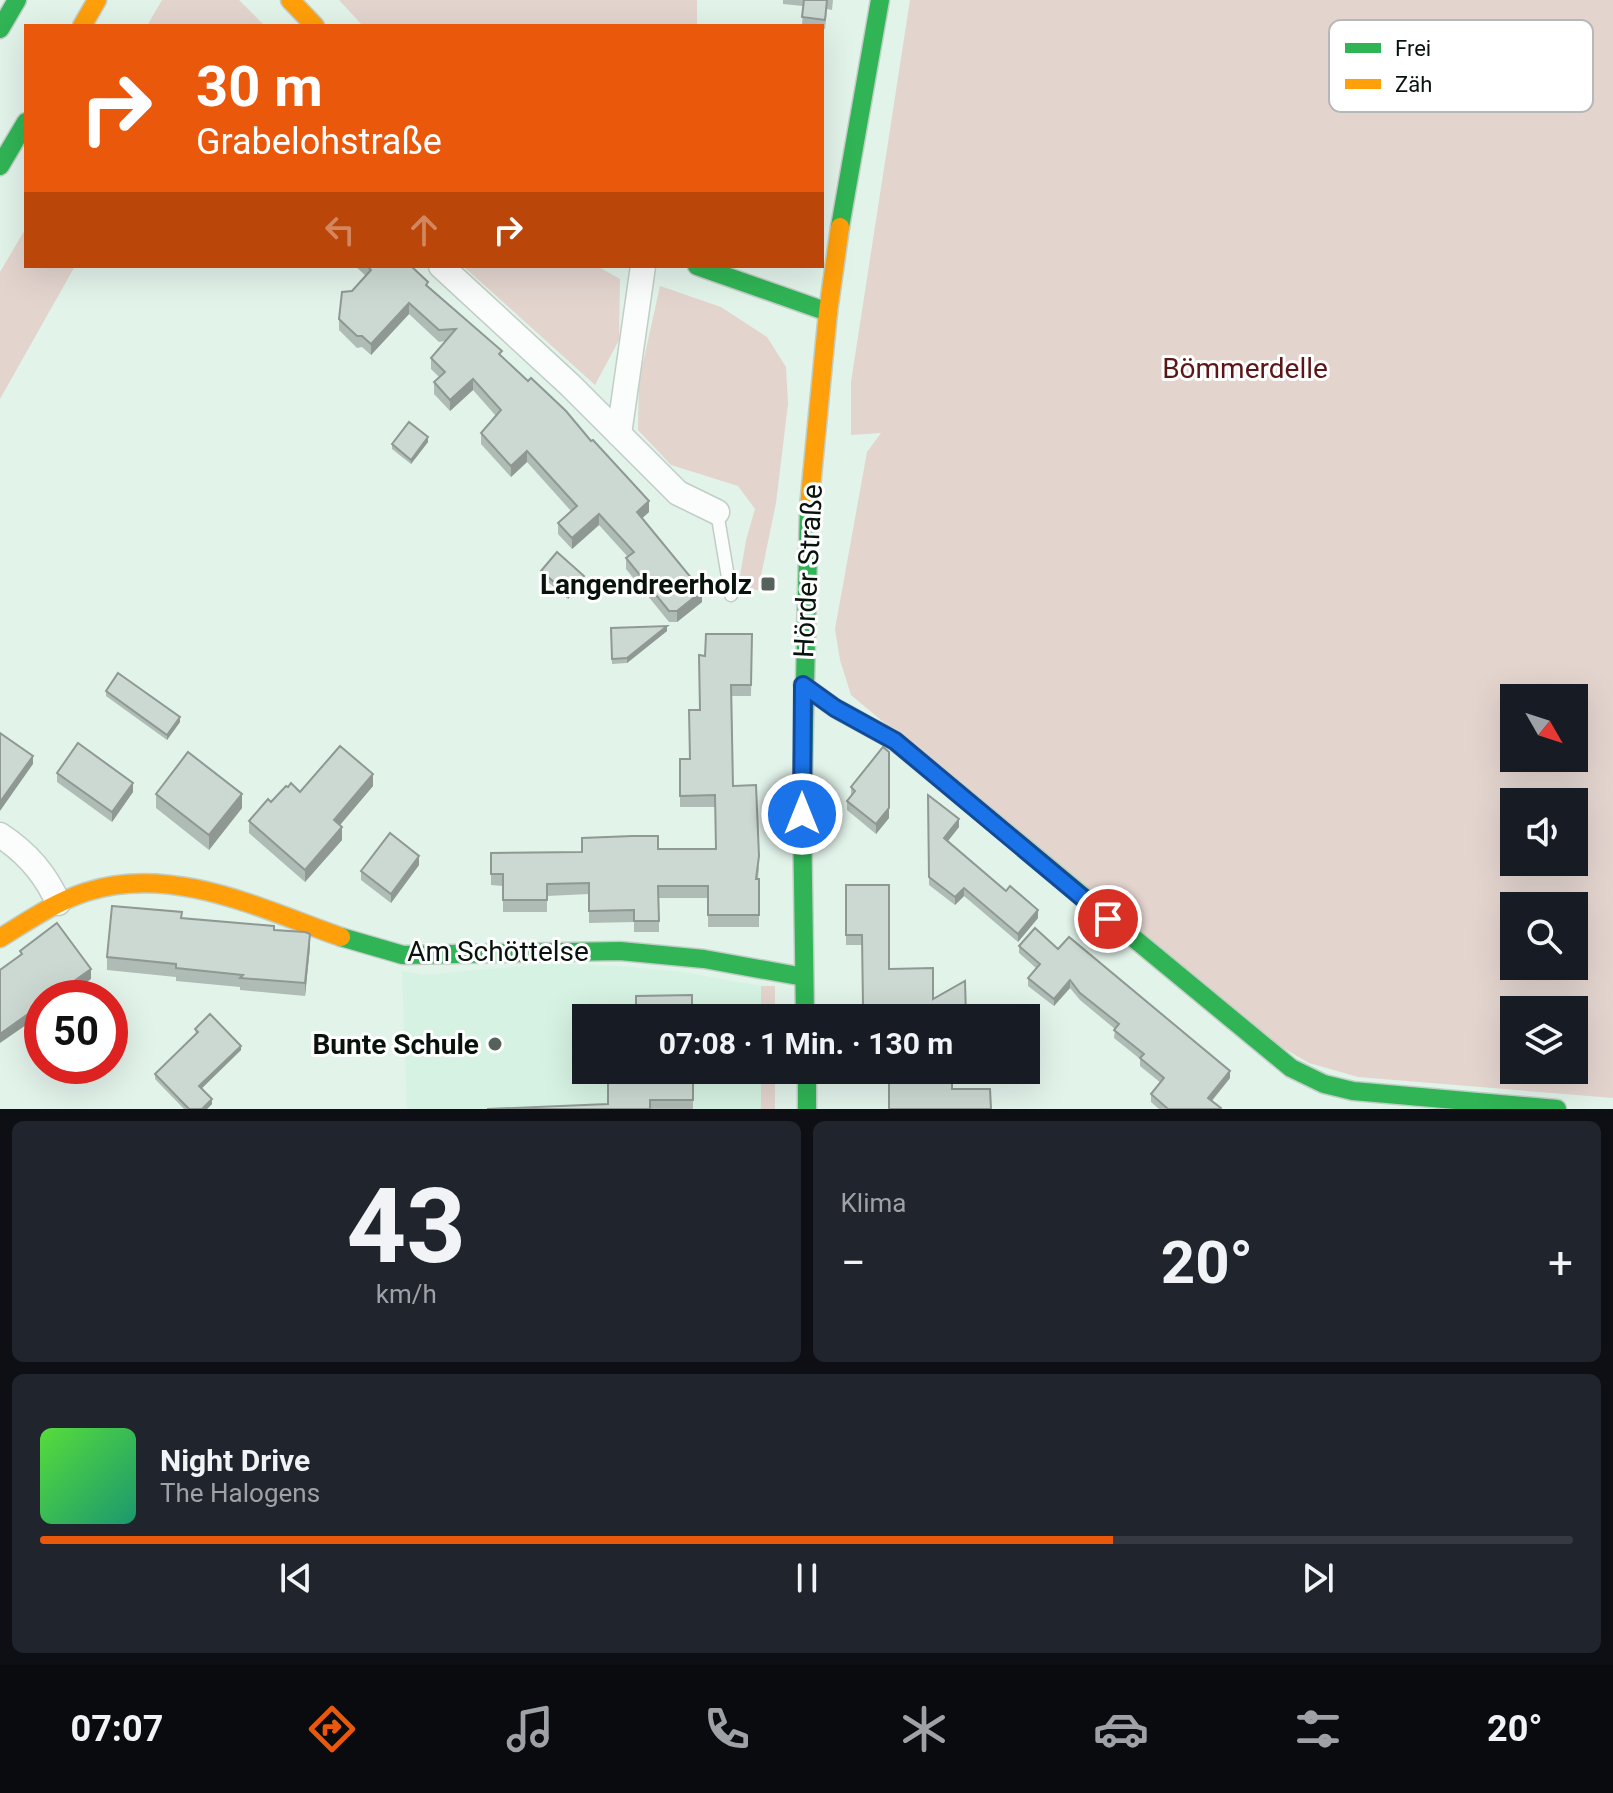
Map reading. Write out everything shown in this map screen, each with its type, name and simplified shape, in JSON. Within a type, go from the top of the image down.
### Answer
[{"type":"main road","points":[[0,29],[17,0]]},
{"type":"main road","points":[[83,24],[97,0]]},
{"type":"main road","points":[[290,0],[313,24]]},
{"type":"main road","name":"Hörder Straße","points":[[805,1004],[803,685],[807,525],[828,312],[844,198],[880,0]]},
{"type":"main road","points":[[0,166],[24,125]]},
{"type":"main road","points":[[703,268],[828,312]]},
{"type":"main road","points":[[803,685],[835,708],[895,741],[1291,1068],[1324,1084],[1353,1091],[1491,1106],[1557,1109]]},
{"type":"main road","name":"Am Schöttelse","points":[[0,938],[58,903],[88,891],[123,885],[168,884],[204,889],[359,943],[403,955],[620,951],[704,959],[804,977]]},
{"type":"main road","points":[[807,1084],[807,1109]]},
{"type":"street","points":[[443,268],[678,493],[717,512]]},
{"type":"street","points":[[619,434],[643,268]]},
{"type":"street","points":[[0,835],[21,849],[50,883],[58,903]]},
{"type":"lane","points":[[717,512],[731,595]]},
{"type":"shaded area","name":"Bunte Schule","points":[[544,964],[619,966],[682,972],[761,986],[761,1004],[572,1004],[572,1084],[761,1084],[761,1109],[407,1109],[402,971],[423,975]]},
{"type":"green space","points":[[162,0],[239,0],[263,24],[148,24]]},
{"type":"green space","points":[[339,0],[697,0],[697,24],[361,24]]},
{"type":"green space","name":"Bömmerdelle","points":[[910,0],[1613,0],[1613,1098],[1358,1077],[1309,1063],[1255,1032],[851,695],[840,660],[835,629],[867,452],[881,433],[851,435],[851,382]]},
{"type":"green space","points":[[24,231],[24,268],[74,268],[0,399],[0,272]]},
{"type":"green space","points":[[465,268],[601,268],[620,279],[619,340],[595,385]]},
{"type":"green space","points":[[660,286],[721,307],[767,337],[786,367],[788,404],[776,503],[758,590],[738,589],[755,509],[738,486],[671,465],[638,430],[639,381]]},
{"type":"green space","points":[[761,986],[775,986],[775,1004],[761,1004]]},
{"type":"green space","points":[[761,1084],[775,1084],[775,1109],[761,1109]]},
{"type":"building","points":[[804,0],[827,0],[825,20],[802,17]]},
{"type":"building","points":[[369,268],[413,268],[428,282],[426,285],[502,351],[499,354],[528,381],[531,378],[566,411],[649,501],[637,512],[702,591],[677,611],[669,611],[626,558],[634,552],[599,514],[572,538],[558,523],[577,506],[527,451],[511,466],[481,433],[501,410],[473,379],[450,400],[434,382],[445,372],[431,358],[456,329],[439,330],[409,303],[371,344],[339,319],[342,292],[352,291],[371,270]]},
{"type":"building","points":[[409,422],[428,437],[411,460],[392,444]]},
{"type":"building","points":[[557,552],[584,576],[568,594],[541,571]]},
{"type":"building","points":[[667,626],[627,658],[612,659],[611,628]]},
{"type":"building","points":[[706,634],[752,634],[751,685],[731,685],[733,786],[756,785],[759,915],[708,915],[708,886],[658,886],[659,921],[634,921],[634,910],[589,911],[589,883],[547,884],[547,900],[503,900],[503,874],[491,874],[491,853],[582,852],[582,838],[633,836],[658,836],[658,849],[716,849],[715,795],[680,796],[680,759],[690,759],[689,710],[700,710],[699,655],[705,656]]},
{"type":"building","points":[[118,673],[180,717],[167,735],[106,691]]},
{"type":"building","points":[[0,733],[33,756],[0,802]]},
{"type":"building","points":[[78,743],[133,783],[112,812],[57,773]]},
{"type":"building","points":[[340,746],[373,774],[334,820],[342,827],[305,870],[249,821],[268,799],[271,802],[291,783],[300,792]]},
{"type":"building","points":[[883,747],[889,752],[889,808],[876,824],[847,801],[855,791],[851,787]]},
{"type":"building","points":[[188,752],[242,794],[209,835],[156,794]]},
{"type":"building","points":[[928,795],[959,819],[944,838],[1006,891],[1010,886],[1038,910],[1018,934],[964,888],[955,897],[929,877]]},
{"type":"building","points":[[390,833],[419,856],[391,894],[361,871]]},
{"type":"building","points":[[846,885],[889,885],[889,969],[933,968],[933,999],[965,981],[966,1004],[863,1004],[862,935],[846,935]]},
{"type":"building","points":[[112,906],[182,912],[181,918],[274,926],[274,930],[305,932],[310,934],[305,983],[240,978],[243,975],[107,957]]},
{"type":"building","points":[[57,923],[91,969],[75,980],[24,980],[24,1017],[0,1034],[0,970],[22,954],[20,951]]},
{"type":"building","points":[[1035,928],[1058,949],[1069,937],[1230,1071],[1208,1098],[1221,1108],[1168,1109],[1151,1094],[1164,1078],[1140,1058],[1144,1054],[1114,1030],[1119,1024],[1080,993],[1070,980],[1054,999],[1028,978],[1040,964],[1019,946]]},
{"type":"building","points":[[692,995],[692,1004],[636,1004],[636,996]]},
{"type":"building","points":[[210,1014],[241,1046],[199,1086],[212,1099],[202,1109],[189,1109],[155,1074],[198,1032],[195,1029]]},
{"type":"building","points":[[608,1084],[693,1084],[693,1100],[650,1100],[650,1109],[487,1109],[608,1104]]},
{"type":"building","points":[[889,1084],[952,1084],[952,1089],[990,1089],[991,1109],[889,1109]]},
{"type":"traffic: fast","points":[[0,29],[17,0]]},
{"type":"traffic: fast","points":[[840,227],[880,0]]},
{"type":"traffic: fast","points":[[0,166],[24,125]]},
{"type":"traffic: fast","points":[[703,268],[828,312]]},
{"type":"traffic: fast","points":[[805,1004],[802,814],[809,507]]},
{"type":"traffic: fast","points":[[803,685],[835,708],[895,741],[1291,1068],[1324,1084],[1353,1091],[1557,1109]]},
{"type":"traffic: fast","points":[[341,937],[403,955],[620,951],[704,959],[804,977]]},
{"type":"traffic: fast","points":[[807,1084],[807,1109]]},
{"type":"traffic: slow","points":[[83,24],[97,0]]},
{"type":"traffic: slow","points":[[290,0],[313,24]]},
{"type":"traffic: slow","points":[[809,507],[828,312],[840,227]]},
{"type":"traffic: slow","points":[[0,938],[75,896],[119,885],[151,883],[184,887],[248,903],[341,937]]},
{"type":"place","name":"Langendreerholz","points":[[768,584]]},
{"type":"place","name":"Bunte Schule","points":[[495,1044]]},
{"type":"route","points":[[802,814],[803,685],[835,708],[895,741],[1108,919]]}]
